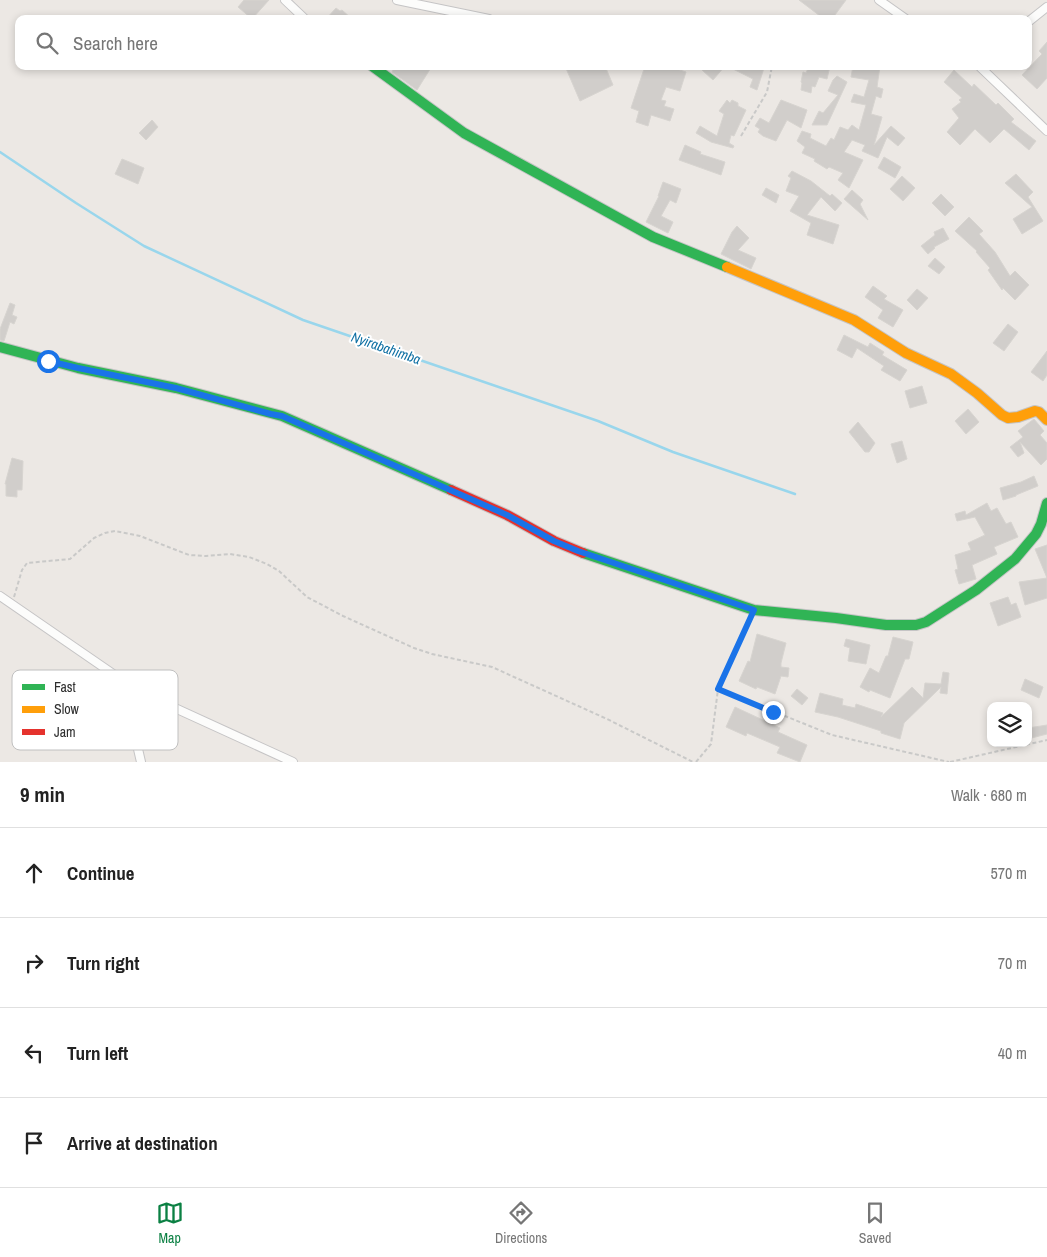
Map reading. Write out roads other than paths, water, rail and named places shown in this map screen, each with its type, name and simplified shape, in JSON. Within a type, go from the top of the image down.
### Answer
[{"type":"street","points":[[285,0],[301,15]]},
{"type":"street","points":[[397,0],[470,15]]},
{"type":"street","points":[[879,0],[900,15]]},
{"type":"street","points":[[1032,19],[1047,6]]},
{"type":"street","points":[[378,70],[464,133],[653,237],[854,320],[906,353],[951,374],[1008,418],[1036,411],[1047,420]]},
{"type":"street","points":[[984,70],[1047,131]]},
{"type":"street","points":[[0,347],[78,368],[176,388],[282,416],[507,515],[554,541],[581,552],[754,610],[886,625],[916,625],[926,622],[976,590],[1015,559],[1036,534],[1047,503]]},
{"type":"street","points":[[0,596],[108,670]]},
{"type":"street","points":[[178,709],[293,762]]},
{"type":"waterway","name":"Nyirabahimba","points":[[0,152],[144,246],[303,320],[598,421],[673,452],[795,494]]}]
